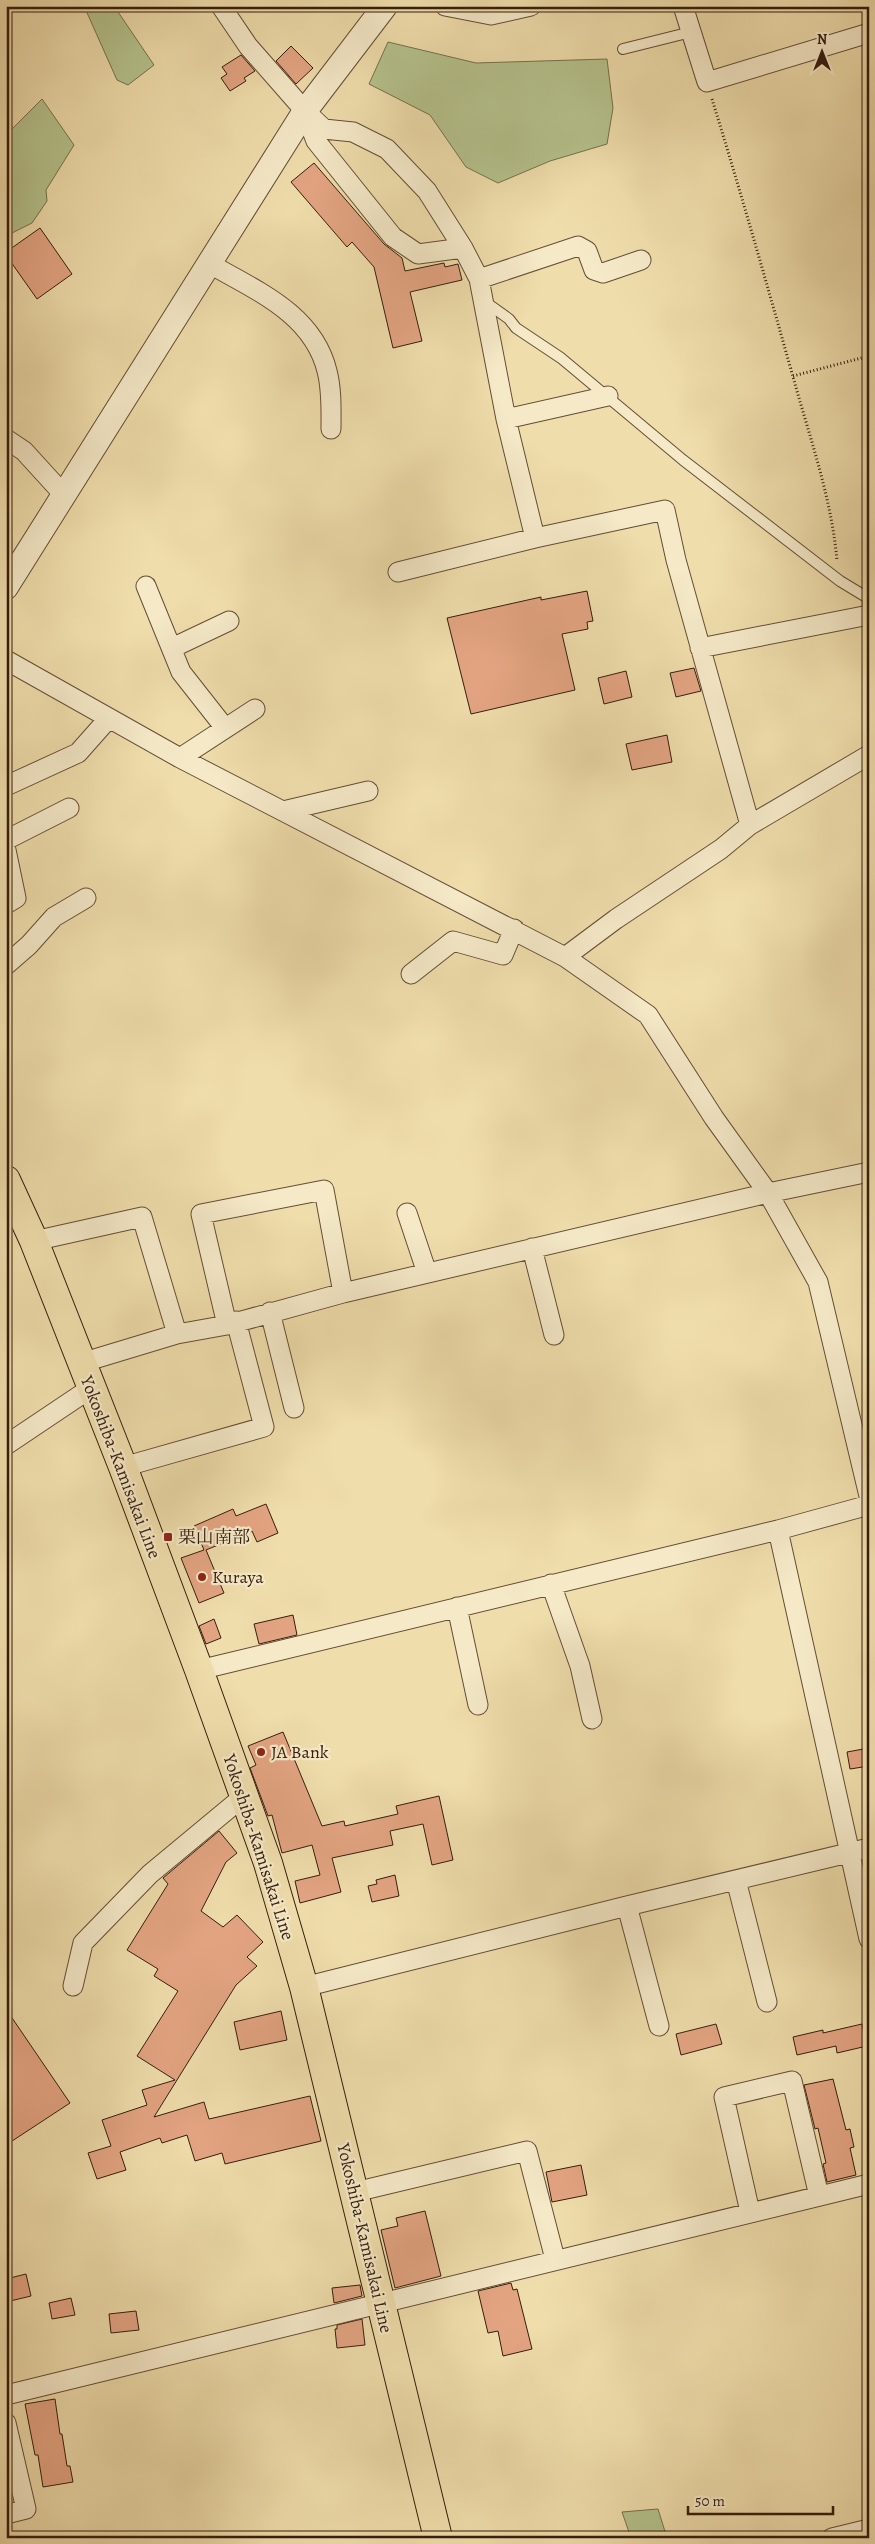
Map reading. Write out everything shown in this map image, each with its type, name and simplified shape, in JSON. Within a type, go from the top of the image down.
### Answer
[{"type":"main road","name":"Yokoshiba-Kamisakai Line","points":[[6,1180],[34,1241],[123,1467],[199,1670],[268,1863],[304,1987],[356,2192],[380,2304],[438,2538]]},
{"type":"street","points":[[221,6],[248,46],[304,111],[324,129],[353,132],[387,149],[426,191],[463,248],[479,279],[506,419],[535,538]]},
{"type":"street","points":[[6,587],[65,496],[304,111],[384,6]]},
{"type":"street","points":[[445,6],[491,15],[531,6]]},
{"type":"street","points":[[683,6],[707,82],[869,33]]},
{"type":"street","points":[[304,111],[316,141],[394,236],[418,254],[463,248]]},
{"type":"street","points":[[479,279],[578,246],[587,251],[594,270],[603,273],[641,260]]},
{"type":"street","points":[[210,264],[278,303],[295,316],[314,338],[327,371],[331,429]]},
{"type":"street","points":[[506,419],[608,396]]},
{"type":"street","points":[[6,439],[24,451],[65,496]]},
{"type":"street","points":[[398,572],[535,538],[664,510],[676,560],[750,826]]},
{"type":"street","points":[[146,586],[182,672],[225,728]]},
{"type":"street","points":[[700,648],[869,614]]},
{"type":"street","points":[[172,648],[229,621]]},
{"type":"street","points":[[6,660],[180,758],[565,957],[648,1016],[714,1118],[768,1193],[818,1282],[869,1496]]},
{"type":"street","points":[[180,758],[255,709]]},
{"type":"street","points":[[6,786],[78,753],[109,718]]},
{"type":"street","points":[[565,957],[616,919],[721,849],[750,826],[869,755]]},
{"type":"street","points":[[283,811],[368,791]]},
{"type":"street","points":[[6,840],[69,808]]},
{"type":"street","points":[[6,850],[16,898],[6,904]]},
{"type":"street","points":[[6,965],[29,945],[54,917],[86,898]]},
{"type":"street","points":[[411,974],[453,941],[503,955],[514,929]]},
{"type":"street","points":[[6,1446],[86,1376],[177,1334],[231,1323],[343,1292],[768,1193],[869,1172]]},
{"type":"street","points":[[123,1467],[264,1427],[231,1323],[201,1214],[324,1190],[343,1292]]},
{"type":"street","points":[[407,1213],[427,1273]]},
{"type":"street","points":[[34,1241],[142,1217],[177,1334]]},
{"type":"street","points":[[532,1248],[554,1335]]},
{"type":"street","points":[[270,1312],[294,1408]]},
{"type":"street","points":[[199,1670],[778,1530],[869,1505]]},
{"type":"street","points":[[778,1530],[848,1853],[869,1939]]},
{"type":"street","points":[[551,1584],[580,1666],[592,1720]]},
{"type":"street","points":[[457,1607],[478,1705]]},
{"type":"street","points":[[73,1986],[83,1943],[150,1874],[244,1796]]},
{"type":"street","points":[[304,1987],[869,1848]]},
{"type":"street","points":[[736,1880],[767,2002]]},
{"type":"street","points":[[627,1906],[659,2026]]},
{"type":"street","points":[[750,2212],[724,2098],[792,2081],[819,2196]]},
{"type":"street","points":[[356,2192],[526,2151],[555,2258]]},
{"type":"street","points":[[6,2395],[380,2304],[555,2258],[869,2184]]},
{"type":"street","points":[[6,2423],[26,2509],[6,2514]]},
{"type":"street","points":[[832,2538],[869,2529]]},
{"type":"lane","points":[[623,50],[691,32]]},
{"type":"lane","points":[[484,301],[608,396],[683,460],[840,580],[868,598],[869,614]]},
{"type":"path","points":[[707,82],[752,229],[793,376],[834,534],[840,580]]},
{"type":"path","points":[[793,376],[869,356]]},
{"type":"green space","points":[[84,6],[114,6],[154,65],[128,85],[117,80]]},
{"type":"green space","points":[[388,42],[476,63],[607,59],[613,108],[607,144],[550,161],[498,183],[466,167],[430,115],[369,84]]},
{"type":"green space","points":[[42,99],[74,145],[46,190],[47,201],[32,223],[6,236],[6,135]]},
{"type":"green space","points":[[658,2509],[667,2538],[631,2538],[622,2512]]},
{"type":"building","points":[[291,46],[313,68],[296,84],[276,61]]},
{"type":"building","points":[[241,55],[255,71],[244,78],[246,81],[230,91],[221,78],[227,74],[222,67]]},
{"type":"building","points":[[314,163],[384,244],[402,258],[405,271],[444,263],[445,267],[458,264],[462,280],[410,292],[422,341],[393,348],[374,267],[352,242],[347,247],[291,182]]},
{"type":"building","points":[[40,228],[72,274],[37,299],[6,255],[6,252]]},
{"type":"building","points":[[587,591],[593,621],[587,622],[588,629],[562,634],[575,690],[471,714],[447,618],[541,597],[541,600]]},
{"type":"building","points":[[694,668],[701,691],[676,697],[670,673]]},
{"type":"building","points":[[626,671],[632,697],[604,704],[598,678]]},
{"type":"building","points":[[667,735],[672,762],[632,770],[626,744]]},
{"type":"building","points":[[266,1504],[278,1533],[257,1542],[252,1531],[206,1550],[224,1593],[199,1603],[181,1558],[204,1550],[194,1526],[233,1509],[236,1516]]},
{"type":"building","points":[[293,1615],[297,1635],[259,1644],[254,1624]]},
{"type":"building","points":[[214,1619],[221,1638],[206,1644],[199,1626]]},
{"type":"building","points":[[283,1732],[322,1826],[344,1821],[345,1826],[398,1814],[396,1806],[439,1796],[453,1860],[432,1865],[423,1824],[390,1831],[393,1845],[332,1858],[341,1892],[300,1903],[295,1881],[320,1875],[312,1845],[282,1853],[272,1815],[268,1816],[250,1768],[256,1765],[248,1746]]},
{"type":"building","points":[[869,1748],[869,1766],[850,1769],[847,1752]]},
{"type":"building","points":[[219,1831],[237,1853],[226,1862],[201,1911],[223,1927],[237,1915],[263,1942],[247,1957],[257,1966],[236,1985],[154,2117],[204,2102],[209,2119],[310,2096],[321,2141],[225,2164],[222,2153],[195,2161],[187,2135],[162,2143],[160,2138],[120,2152],[126,2170],[97,2179],[88,2153],[111,2146],[102,2120],[147,2105],[142,2090],[175,2080],[137,2056],[178,1991],[154,1976],[158,1969],[127,1950],[168,1884],[163,1878]]},
{"type":"building","points":[[395,1875],[399,1896],[372,1902],[368,1886],[377,1884],[376,1880]]},
{"type":"building","points":[[6,2009],[70,2103],[6,2145]]},
{"type":"building","points":[[281,2011],[287,2040],[240,2050],[234,2022]]},
{"type":"building","points":[[716,2024],[722,2044],[681,2055],[676,2034]]},
{"type":"building","points":[[862,2024],[867,2046],[837,2053],[836,2046],[797,2055],[793,2037],[823,2030],[823,2033]]},
{"type":"building","points":[[833,2079],[846,2130],[850,2129],[854,2147],[850,2148],[856,2175],[827,2182],[823,2164],[826,2163],[818,2128],[815,2129],[804,2085]]},
{"type":"building","points":[[581,2165],[587,2195],[552,2202],[546,2172]]},
{"type":"building","points":[[425,2211],[441,2276],[395,2288],[381,2230],[398,2226],[396,2218]]},
{"type":"building","points":[[26,2274],[31,2296],[6,2302],[6,2279]]},
{"type":"building","points":[[511,2283],[513,2290],[517,2289],[532,2349],[503,2356],[498,2331],[488,2333],[478,2291]]},
{"type":"building","points":[[360,2285],[362,2296],[334,2303],[332,2288]]},
{"type":"building","points":[[71,2298],[75,2315],[52,2319],[49,2303]]},
{"type":"building","points":[[136,2311],[139,2330],[111,2333],[109,2314]]},
{"type":"building","points":[[362,2319],[365,2345],[337,2348],[335,2329],[337,2329],[337,2325]]},
{"type":"building","points":[[55,2399],[60,2434],[62,2434],[67,2466],[70,2466],[73,2482],[43,2487],[38,2455],[35,2455],[25,2404]]},
{"type":"place","name":"栗山南部","points":[[168,1537]]},
{"type":"place","name":"Kuraya","points":[[202,1577]]},
{"type":"place","name":"JA Bank","points":[[261,1752]]}]
